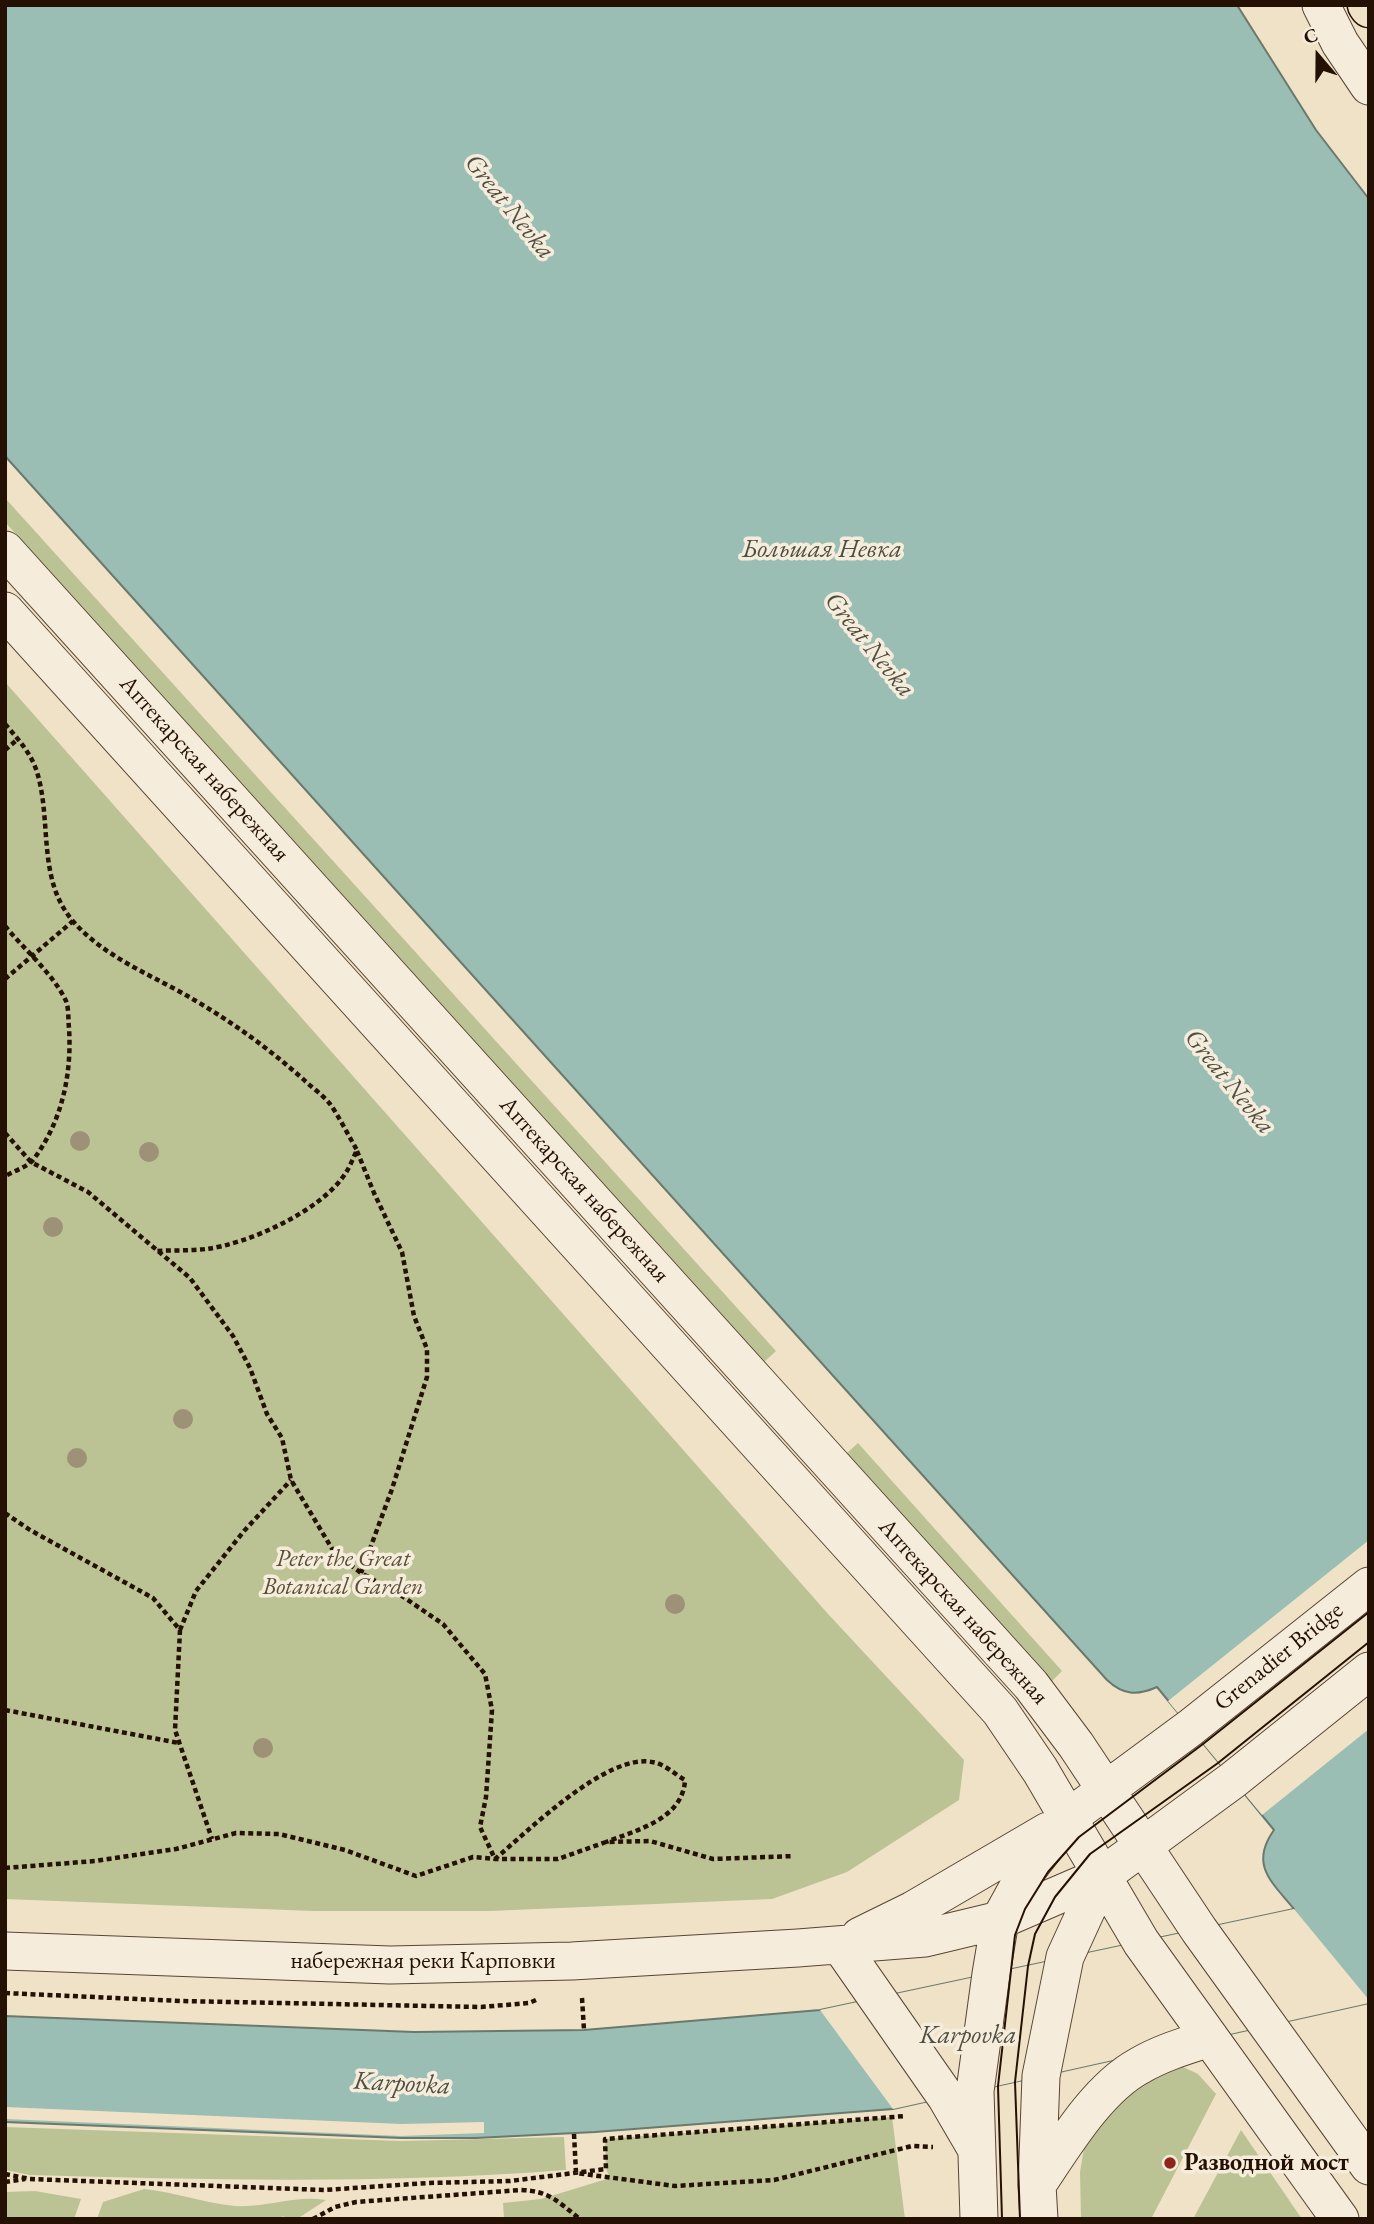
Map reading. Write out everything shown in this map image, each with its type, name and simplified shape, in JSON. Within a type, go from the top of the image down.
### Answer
[{"type":"street","points":[[1321,5],[1340,43],[1369,86]]},
{"type":"street","name":"Аптекарская набережная","points":[[5,550],[1031,1685],[1070,1736],[1199,1930],[1369,2166]]},
{"type":"street","name":"Аптекарская набережная","points":[[5,611],[1000,1711],[1040,1770],[1141,1942],[1340,2219]]},
{"type":"street","name":"Grenadier Bridge","points":[[1069,1818],[1190,1728],[1369,1586]]},
{"type":"street","name":"набережная реки Карповки","points":[[5,1951],[390,1965],[572,1961],[925,1938],[1000,1920],[1102,1876],[1233,1780],[1369,1671]]},
{"type":"street","points":[[960,2094],[991,1974],[1000,1920],[1028,1869],[1069,1818]]},
{"type":"street","name":"набережная реки Карповки","points":[[840,1945],[913,1910],[1069,1818]]},
{"type":"street","points":[[1038,2202],[1041,2077],[1065,1958],[1102,1876]]},
{"type":"street","points":[[840,1945],[879,1999],[960,2094],[976,2149],[979,2219]]},
{"type":"street","points":[[1038,2202],[1074,2130],[1108,2090],[1136,2067],[1167,2052],[1210,2038]]},
{"type":"path","points":[[5,724],[29,752],[37,771],[43,799],[47,859],[55,888],[73,921],[114,955],[196,1001],[262,1043],[329,1103],[357,1150],[402,1252],[414,1316],[427,1349],[427,1377],[361,1573]]},
{"type":"path","points":[[5,750],[18,739]]},
{"type":"path","points":[[5,979],[73,921]]},
{"type":"path","points":[[5,926],[48,973],[67,1003],[70,1047],[67,1091],[50,1132],[31,1162],[5,1176]]},
{"type":"path","points":[[5,1133],[31,1162],[88,1192],[190,1278],[233,1336],[250,1368],[267,1414],[282,1438],[292,1480],[334,1552],[361,1573],[399,1594],[443,1624],[485,1674],[492,1710],[486,1797],[480,1827],[495,1859]]},
{"type":"path","points":[[156,1251],[208,1249],[250,1237],[292,1218],[323,1197],[345,1175],[357,1150]]},
{"type":"path","points":[[212,1839],[175,1730],[180,1630],[196,1591],[244,1531],[292,1480]]},
{"type":"path","points":[[5,1513],[30,1530],[153,1598],[180,1630]]},
{"type":"path","points":[[5,1710],[179,1743]]},
{"type":"path","points":[[5,1868],[95,1861],[176,1849],[236,1833],[279,1834],[345,1850],[416,1876],[473,1857],[495,1859],[558,1859],[657,1823],[684,1794],[685,1780],[653,1762],[622,1764],[560,1803],[495,1859]]},
{"type":"path","points":[[606,1842],[650,1840],[713,1859],[794,1856]]},
{"type":"path","points":[[5,1993],[181,2001],[481,2007],[529,2003],[537,1999]]},
{"type":"path","points":[[582,1997],[583,2030]]},
{"type":"path","points":[[5,2182],[30,2179],[324,2190],[510,2181],[606,2169],[605,2139],[905,2116]]},
{"type":"path","points":[[574,2134],[576,2173]]},
{"type":"path","points":[[576,2173],[675,2186],[774,2180],[912,2146]]},
{"type":"path","points":[[5,2174],[30,2179]]},
{"type":"path","points":[[313,2219],[335,2207],[356,2202],[521,2190],[539,2191],[555,2199],[580,2219]]},
{"type":"green space","points":[[5,498],[776,1351],[764,1362],[5,522]]},
{"type":"green space","name":"Peter the Great Botanical Garden","points":[[5,682],[829,1615],[964,1760],[959,1800],[847,1872],[772,1899],[490,1911],[313,1911],[5,1899]]},
{"type":"green space","points":[[858,1443],[1062,1671],[1052,1681],[847,1453]]},
{"type":"green space","points":[[1181,2066],[1198,2074],[1216,2094],[1151,2219],[1081,2219],[1080,2172],[1084,2148],[1096,2125],[1138,2080]]},
{"type":"green space","points":[[892,2117],[905,2219],[504,2219],[503,2203],[541,2199],[610,2178],[606,2169],[605,2139]]},
{"type":"green space","points":[[5,2127],[401,2141],[564,2137],[566,2170],[365,2179],[30,2175],[5,2170]]},
{"type":"green space","points":[[1241,2130],[1302,2219],[1193,2219]]},
{"type":"green space","points":[[144,2189],[235,2206],[303,2199],[326,2200],[297,2219],[286,2219],[283,2216],[279,2219],[97,2219],[103,2202]]},
{"type":"green space","points":[[35,2191],[81,2199],[74,2219],[5,2219],[5,2192]]},
{"type":"water","name":"Большая Невка","points":[[5,5],[1237,5],[1316,130],[1369,199],[1369,2003],[893,2109],[595,2132],[476,2138],[401,2138],[5,2122],[5,2016],[414,2032],[584,2030],[820,2010],[1294,1909],[1266,1872],[1263,1853],[1274,1830],[1157,1687],[1137,1693],[1119,1689],[1107,1680],[5,456]]},
{"type":"pier","points":[[1369,1540],[1369,1729],[1262,1815],[1168,1701]]},
{"type":"pier","points":[[1294,1909],[1369,2003],[893,2109],[820,2010]]},
{"type":"pier","points":[[5,2107],[402,2124],[484,2122],[484,2133],[401,2136],[5,2119]]},
{"type":"tram line","points":[[1002,2219],[998,2086],[1015,1935],[1025,1909],[1048,1872],[1079,1837],[1203,1744],[1369,1612]]},
{"type":"tram line","points":[[1020,2219],[1015,2082],[1028,1966],[1035,1934],[1055,1897],[1090,1854],[1218,1763],[1369,1642]]},
{"type":"place","name":"Разводной мост","points":[[1170,2163]]},
{"type":"water label","name":"Great Nevka","points":[[509,207]]},
{"type":"water label","name":"Great Nevka","points":[[869,645]]},
{"type":"water label","name":"Great Nevka","points":[[1229,1082]]},
{"type":"water label","name":"Karpovka","points":[[968,2036]]},
{"type":"water label","name":"Karpovka","points":[[402,2084]]}]
